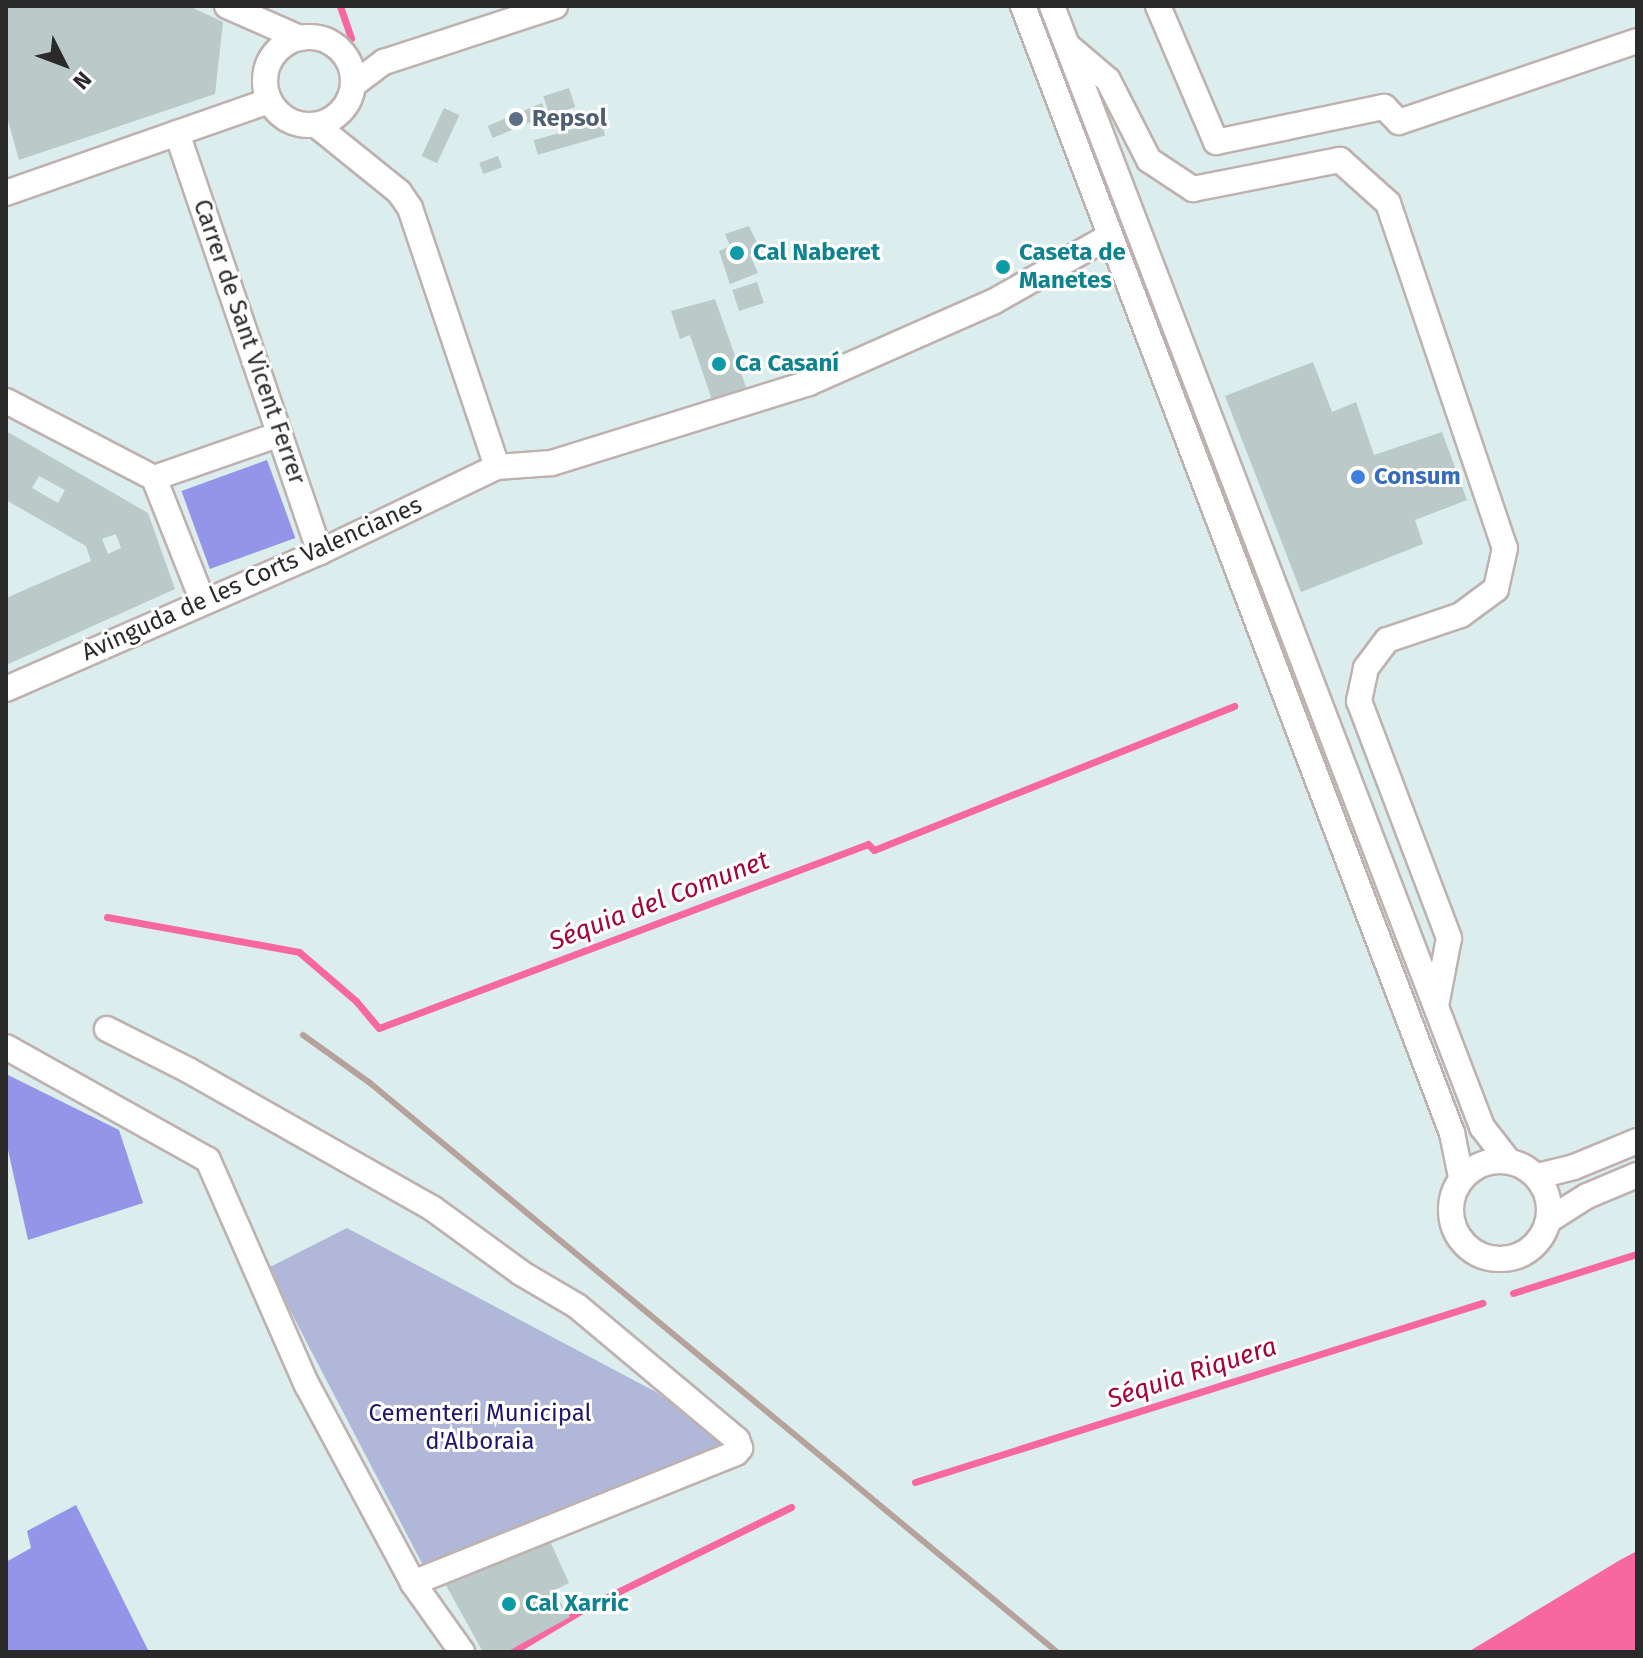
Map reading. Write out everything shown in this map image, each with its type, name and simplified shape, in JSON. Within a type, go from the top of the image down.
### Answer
[{"type":"street","points":[[227,6],[300,38],[324,40],[344,54],[384,62]]},
{"type":"street","points":[[300,38],[280,48],[273,56],[264,80],[269,101],[284,118],[305,126],[316,125],[341,111],[353,85],[384,62],[555,6]]},
{"type":"street","points":[[1023,6],[1108,237],[1452,1133],[1461,1177]]},
{"type":"street","points":[[1052,6],[1482,1127],[1507,1159],[1538,1176],[1549,1197],[1549,1220],[1538,1243],[1517,1257],[1491,1259],[1475,1254],[1455,1232],[1450,1204],[1461,1177],[1483,1162],[1507,1159]]},
{"type":"street","points":[[1158,6],[1216,142],[1384,107],[1399,122],[1637,41]]},
{"type":"street","points":[[258,21],[273,56]]},
{"type":"street","points":[[1068,46],[1108,80],[1149,160],[1193,189],[1340,160],[1388,203],[1505,548],[1496,589],[1461,615],[1387,640],[1366,668],[1359,701],[1449,938],[1436,1006]]},
{"type":"street","points":[[344,54],[353,85]]},
{"type":"street","points":[[6,191],[269,101]]},
{"type":"street","points":[[316,125],[399,192],[410,208],[497,467],[552,463],[809,383],[993,302],[1108,237]]},
{"type":"street","name":"Carrer de Sant Vicent Ferrer","points":[[177,133],[320,552]]},
{"type":"street","points":[[6,401],[154,478],[203,602]]},
{"type":"street","points":[[154,478],[280,434]]},
{"type":"street","name":"Avinguda de les Corts Valencianes","points":[[6,689],[320,552],[497,467]]},
{"type":"street","points":[[107,1029],[238,1097],[432,1208],[521,1273],[577,1306],[737,1440],[740,1448],[736,1453],[413,1583]]},
{"type":"street","points":[[6,1047],[208,1160],[307,1385],[413,1583],[462,1652]]},
{"type":"street","points":[[1538,1176],[1574,1167],[1637,1141]]},
{"type":"street","points":[[1549,1220],[1587,1196],[1637,1175]]},
{"type":"shaded area","points":[[267,460],[295,538],[210,569],[181,491]]},
{"type":"shaded area","points":[[6,1074],[119,1130],[143,1203],[28,1240],[6,1141]]},
{"type":"shaded area","points":[[76,1505],[149,1652],[6,1652],[6,1562],[31,1548],[27,1531]]},
{"type":"shaded area","points":[[1637,1551],[1637,1652],[1468,1652],[1620,1560]]},
{"type":"green space","name":"Cementeri Municipal d'Alboraia","points":[[347,1228],[656,1392],[734,1448],[426,1571],[268,1268]]},
{"type":"building","points":[[6,6],[189,6],[223,22],[215,94],[19,160],[6,113]]},
{"type":"building","points":[[569,88],[575,107],[550,115],[543,96]]},
{"type":"building","name":"Repsol","points":[[542,103],[547,115],[493,138],[488,126]]},
{"type":"building","points":[[444,108],[459,115],[437,163],[422,156]]},
{"type":"building","points":[[601,121],[605,135],[538,155],[534,140]]},
{"type":"building","points":[[498,156],[502,167],[483,174],[479,163]]},
{"type":"building","name":"Cal Naberet","points":[[749,226],[761,251],[750,255],[758,273],[730,284],[719,251],[730,246],[725,234]]},
{"type":"building","name":"Caseta de Manetes","points":[[1007,257],[1012,272],[999,277],[994,261]]},
{"type":"building","points":[[757,282],[764,303],[739,311],[732,290]]},
{"type":"building","name":"Ca Casaní","points":[[715,299],[747,390],[712,400],[690,335],[680,339],[671,311]]},
{"type":"building","name":"Consum","points":[[1313,362],[1332,412],[1356,402],[1374,455],[1442,432],[1467,500],[1415,520],[1423,544],[1301,592],[1225,396]]},
{"type":"building","points":[[6,431],[148,513],[175,589],[6,665],[6,598],[91,561],[86,546],[6,500]],"holes":[[[39,476],[65,490],[58,503],[32,488]],[[116,534],[121,548],[108,554],[102,539]]]},
{"type":"building","name":"Cal Xarric","points":[[548,1537],[569,1583],[553,1591],[570,1617],[506,1652],[483,1652],[443,1580]]},
{"type":"waterway","points":[[340,6],[351,38]]},
{"type":"waterway","name":"Séquia del Comunet","points":[[107,917],[299,952],[356,1001],[379,1028],[868,844],[874,850],[1234,706]]},
{"type":"waterway","name":"Séquia Riquera","points":[[1513,1293],[1637,1254]]},
{"type":"waterway","name":"Séquia Riquera","points":[[915,1482],[1482,1303]]},
{"type":"waterway","name":"Séquia Riquera","points":[[512,1652],[589,1606],[791,1507]]},
{"type":"railway","points":[[303,1035],[370,1083],[1057,1652]]},
{"type":"place","name":"Repsol","points":[[516,119]]},
{"type":"place","name":"Cal Naberet","points":[[737,253]]},
{"type":"place","name":"Caseta de Manetes","points":[[1003,267]]},
{"type":"place","name":"Ca Casaní","points":[[719,364]]},
{"type":"place","name":"Consum","points":[[1358,477]]},
{"type":"place","name":"Cal Xarric","points":[[509,1604]]}]
